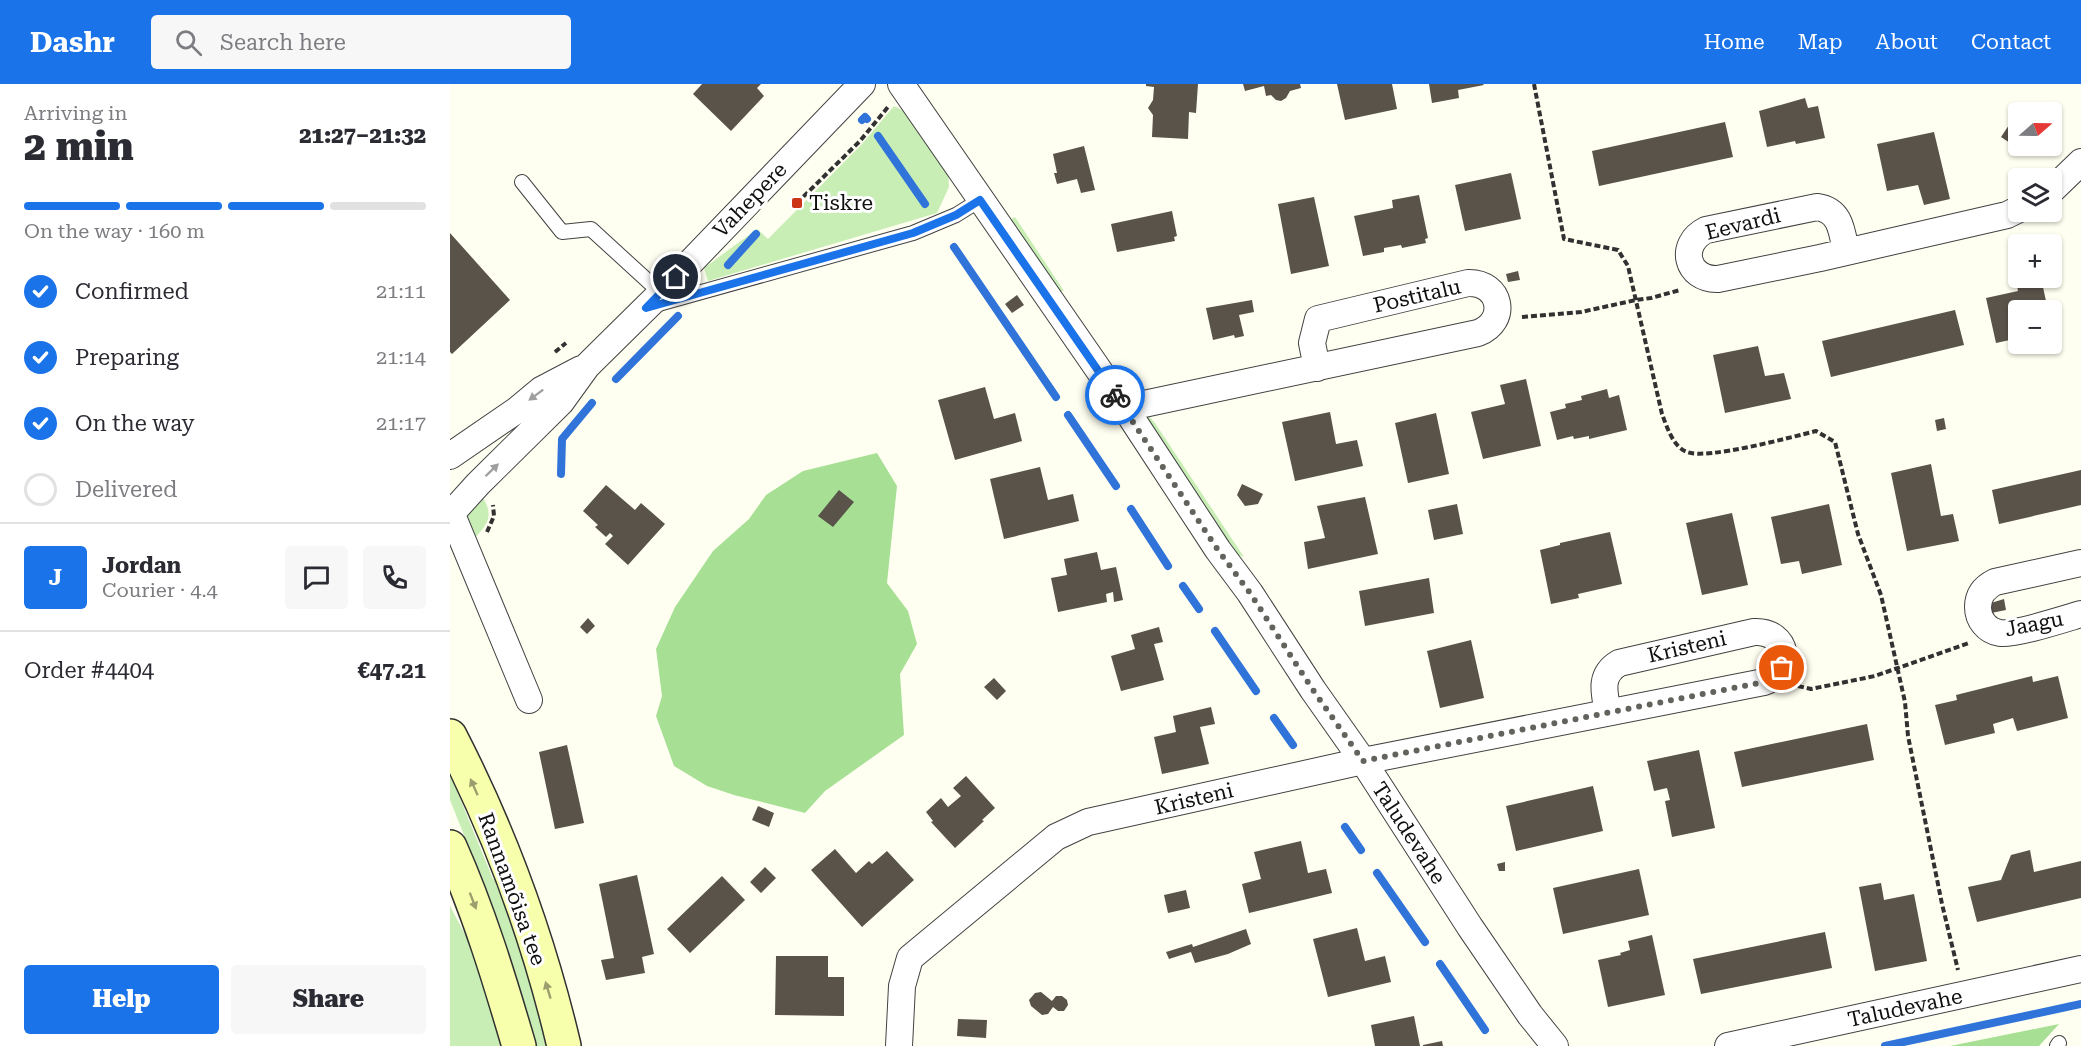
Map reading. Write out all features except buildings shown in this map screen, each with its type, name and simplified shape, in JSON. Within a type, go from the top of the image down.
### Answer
[{"type":"street","name":"Vahepere","points":[[451,513],[561,402],[586,366],[862,84]]},
{"type":"street","name":"Taludevahe","points":[[902,87],[1125,408],[1218,550],[1250,593],[1313,690],[1363,761],[1470,927],[1530,1015],[1555,1046]]},
{"type":"street","points":[[2062,180],[2081,162]]},
{"type":"street","name":"Eevardi","points":[[1846,252],[1840,223],[1836,216],[1823,208],[1811,207],[1700,233],[1692,241],[1689,249],[1690,264],[1697,273],[1711,279],[1718,279],[1846,252],[2008,214]]},
{"type":"street","name":"Postitalu","points":[[1317,368],[1312,343],[1317,319],[1474,283],[1493,293],[1498,308],[1496,319]]},
{"type":"street","points":[[1125,408],[1478,333],[1486,330],[1496,319]]},
{"type":"street","name":"Vahepere","points":[[450,456],[517,410],[541,390],[586,366]]},
{"type":"street","points":[[451,513],[529,700]]},
{"type":"street","name":"Jaagu","points":[[2081,563],[1989,585],[1981,595],[1978,612],[1981,620],[1994,632],[2010,633],[2081,614]]},
{"type":"street","name":"Kristeni","points":[[899,1046],[902,986],[910,958],[1056,837],[1088,822],[1363,761],[1608,712],[1771,679],[1782,668],[1783,650],[1774,636],[1754,632],[1619,663],[1612,667],[1604,681],[1608,712]]},
{"type":"street","name":"Rannamõisa tee","points":[[450,736],[489,821],[513,882],[530,930],[564,1046]]},
{"type":"street","name":"Rannamõisa tee","points":[[450,847],[488,940],[519,1046]]},
{"type":"street","name":"Taludevahe","points":[[1728,1046],[2081,969]]},
{"type":"lane","points":[[522,182],[562,232],[591,229],[653,300],[913,233],[956,215],[980,200]]},
{"type":"path","points":[[1534,84],[1564,239],[1618,250],[1628,266],[1662,414],[1671,437],[1687,452],[1711,454],[1816,432],[1835,442],[1858,534],[1881,594],[1897,667],[1926,826],[1963,995]]},
{"type":"path","points":[[797,203],[860,141],[902,87]]},
{"type":"path","points":[[1496,319],[1581,312],[1651,298],[1693,287],[1697,273]]},
{"type":"path","points":[[1771,679],[1811,689],[1875,676],[1959,648],[1994,632]]},
{"type":"green space","points":[[894,106],[910,114],[948,169],[949,187],[937,213],[708,281],[704,268],[757,229],[768,239],[862,144]]},
{"type":"green space","points":[[1015,217],[1064,291],[1055,291],[1011,219]]},
{"type":"green space","points":[[1148,415],[1244,557],[1230,552],[1145,426]]},
{"type":"green space","points":[[877,453],[897,486],[887,583],[908,611],[917,644],[900,674],[904,735],[825,791],[805,813],[707,786],[674,766],[656,716],[662,696],[656,649],[675,607],[713,551],[749,519],[766,495],[803,471]]},
{"type":"green space","points":[[483,498],[489,516],[482,530],[473,540],[466,523],[466,514]]},
{"type":"green space","points":[[450,774],[520,944],[550,1046],[535,1046],[507,950],[450,800]]},
{"type":"green space","points":[[450,906],[477,957],[502,1046],[450,1046]]},
{"type":"green space","points":[[2059,1024],[2039,1046],[1950,1046]]},
{"type":"waterway","points":[[862,120],[865,117],[867,119]]},
{"type":"waterway","points":[[878,136],[925,204]]},
{"type":"waterway","points":[[728,265],[756,234]]},
{"type":"waterway","points":[[954,247],[1056,397]]},
{"type":"waterway","points":[[616,379],[678,316]]},
{"type":"waterway","points":[[561,474],[562,439],[592,403]]},
{"type":"waterway","points":[[1068,415],[1116,486]]},
{"type":"waterway","points":[[1131,509],[1168,566]]},
{"type":"waterway","points":[[1183,586],[1199,609]]},
{"type":"waterway","points":[[1215,631],[1256,691]]},
{"type":"waterway","points":[[1274,718],[1293,745]]},
{"type":"waterway","points":[[1345,827],[1361,850]]},
{"type":"waterway","points":[[1377,873],[1425,942]]},
{"type":"waterway","points":[[1440,964],[1485,1030]]},
{"type":"waterway","points":[[1885,1046],[2081,1004]]},
{"type":"way so far","points":[[1115,395],[1363,761],[1764,682],[1778,674],[1782,668]]},
{"type":"place","name":"Tiskre","points":[[797,203]]},
{"type":"route","points":[[676,277],[646,308],[913,233],[956,215],[980,200],[1115,395]]}]
